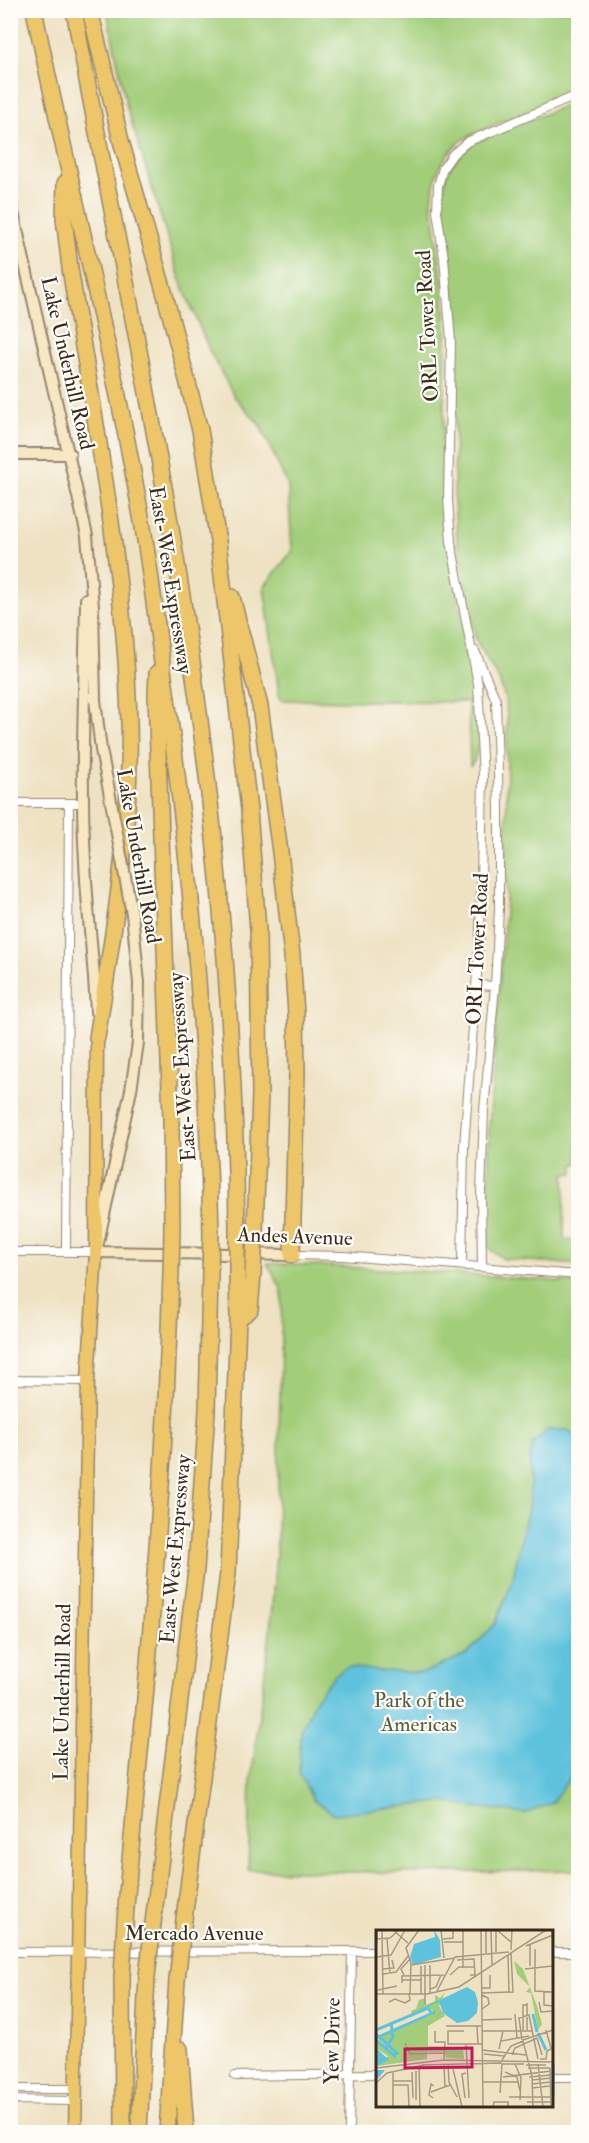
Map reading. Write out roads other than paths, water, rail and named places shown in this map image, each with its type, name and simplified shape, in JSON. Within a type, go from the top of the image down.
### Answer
[{"type":"highway","name":"East-West Expressway","points":[[34,10],[66,165],[101,314],[141,518],[176,756],[204,1056],[209,1147],[211,1233],[207,1411],[196,1569],[147,1977],[139,2133]]},
{"type":"highway","name":"East-West Expressway","points":[[74,10],[161,469],[196,698],[229,1006],[234,1091],[237,1230],[245,1274]]},
{"type":"highway","points":[[90,10],[121,141],[200,430],[218,541],[249,810],[258,930],[260,1094],[255,1230],[245,1274],[250,1311],[238,1319],[228,1574],[177,1980],[167,2133]]},
{"type":"highway","points":[[66,165],[64,218],[117,565],[129,723],[128,806],[122,872],[98,1038]]},
{"type":"highway","points":[[218,541],[260,706],[292,956],[297,1072],[292,1255]]},
{"type":"highway","points":[[123,2133],[122,1977],[125,1922],[131,1832],[148,1666],[167,1412],[171,1274],[171,1118],[156,695],[159,638]]},
{"type":"highway","points":[[177,1980],[178,2030],[186,2133]]},
{"type":"main road","name":"Lake Underhill Road","points":[[10,199],[87,536],[93,607],[95,700],[101,750],[132,914],[139,983],[138,1043],[131,1090],[96,1252]]},
{"type":"main road","points":[[10,454],[70,454]]},
{"type":"main road","name":"Lake Underhill Road","points":[[75,2133],[88,1381],[96,1252],[98,1038],[83,803],[87,536]]},
{"type":"main road","name":"Andes Avenue","points":[[96,1252],[292,1255]]},
{"type":"street","name":"ORL Tower Road","points":[[462,1265],[465,1135],[482,887],[483,776],[479,698],[451,542],[448,499],[451,341],[444,258],[437,211],[438,186],[443,168],[453,154],[467,142],[579,95]]},
{"type":"street","name":"ORL Tower Road","points":[[470,638],[496,700],[499,777],[499,909],[484,1111],[481,1193],[482,1266]]},
{"type":"street","points":[[483,776],[499,777]]},
{"type":"street","points":[[10,802],[83,803]]},
{"type":"street","points":[[66,1252],[69,803]]},
{"type":"street","points":[[476,985],[495,986]]},
{"type":"street","name":"Andes Avenue","points":[[10,1252],[96,1252]]},
{"type":"street","name":"Andes Avenue","points":[[292,1255],[343,1256],[579,1275]]},
{"type":"street","points":[[10,1380],[88,1381]]},
{"type":"street","name":"Yew Drive","points":[[349,2133],[351,1951]]},
{"type":"street","name":"Mercado Avenue","points":[[10,1952],[376,1951]]},
{"type":"street","points":[[553,1952],[579,1952]]},
{"type":"street","points":[[236,2076],[376,2074]]},
{"type":"street","points":[[553,2077],[579,2077]]},
{"type":"street","points":[[10,2089],[75,2095]]},
{"type":"street","points":[[10,2100],[75,2095]]},
{"type":"water","points":[[548,1430],[568,1430],[578,1439],[574,1546],[578,1743],[571,1776],[552,1803],[525,1814],[441,1802],[334,1814],[314,1801],[299,1773],[301,1732],[315,1699],[335,1675],[347,1667],[423,1673],[467,1654],[495,1624],[512,1583],[530,1498],[530,1456],[533,1443]]},
{"type":"park label","name":"Park of the Americas","points":[[419,1712]]}]
